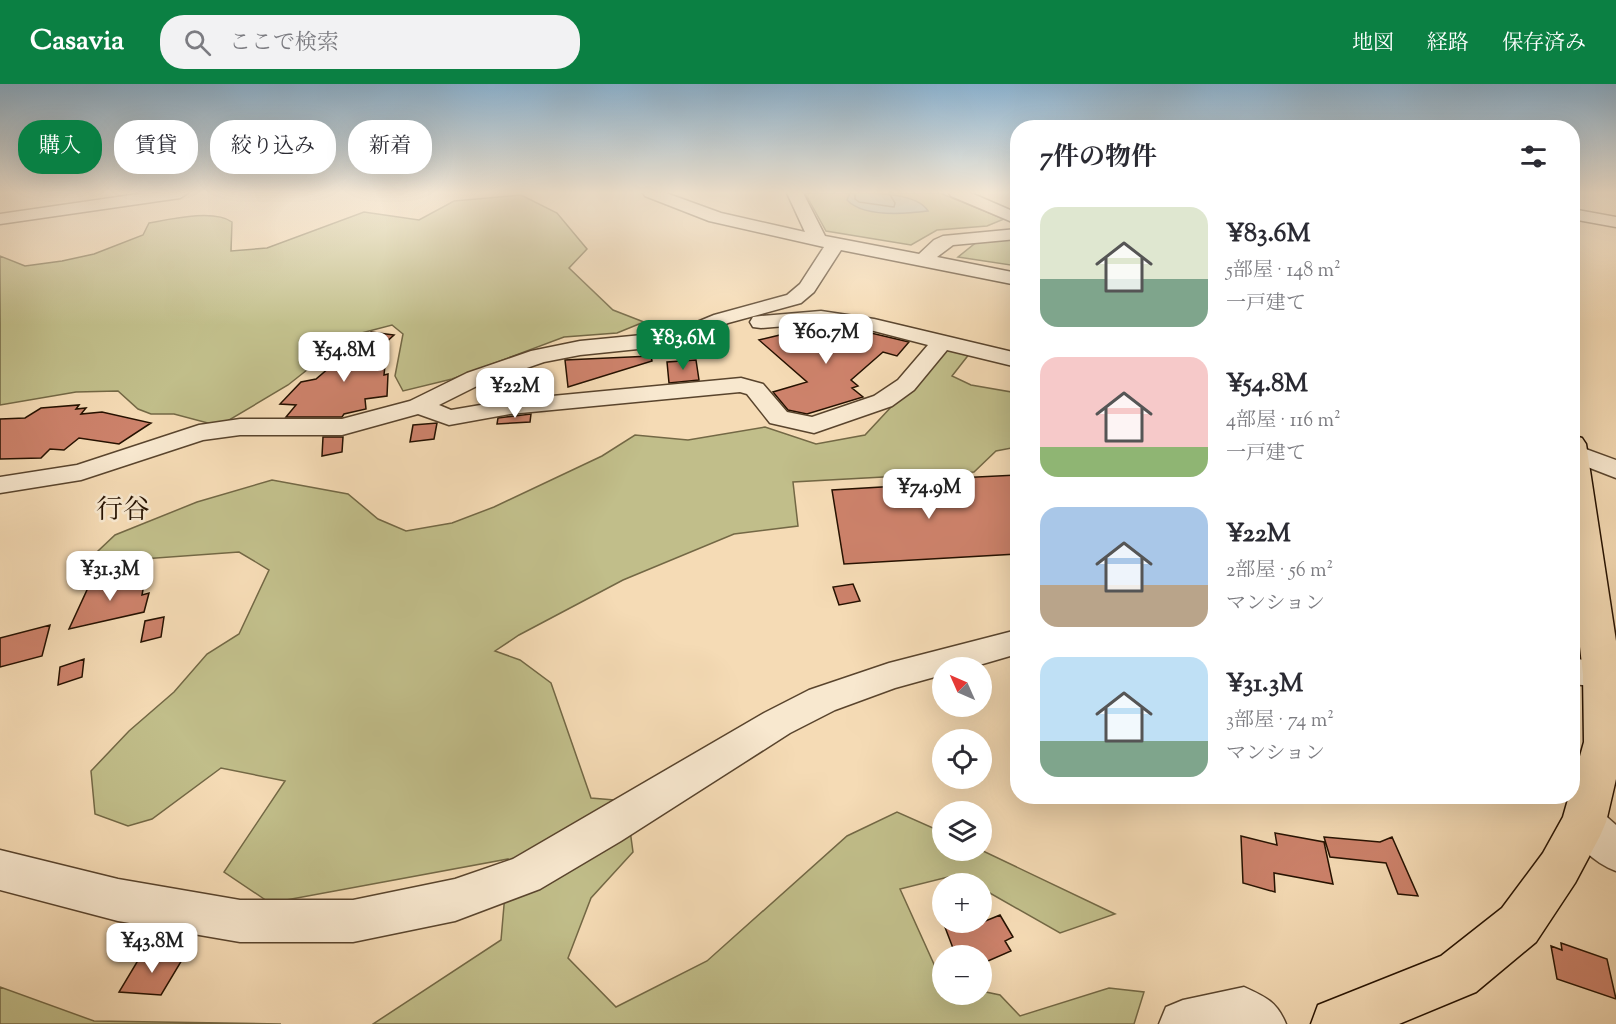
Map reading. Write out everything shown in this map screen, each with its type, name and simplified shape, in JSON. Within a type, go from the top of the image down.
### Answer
[{"type":"main road","points":[[1336,1024],[1458,974],[1519,925],[1559,868],[1584,822],[1604,742],[1587,672],[1580,560]]},
{"type":"street","points":[[804,237],[1010,278]]},
{"type":"street","points":[[824,237],[827,242]]},
{"type":"street","points":[[922,261],[940,244],[949,240],[985,237]]},
{"type":"street","points":[[0,486],[81,472],[199,433],[240,427],[313,429],[342,427],[420,406],[475,378],[539,356],[580,348],[677,338],[721,320],[794,299],[807,288],[827,242]]},
{"type":"street","points":[[721,320],[733,324],[821,317],[874,325],[1010,358]]},
{"type":"street","points":[[420,406],[448,418],[510,407],[741,385],[755,389],[779,418],[814,425],[883,402],[906,385],[941,343]]},
{"type":"street","points":[[1580,452],[1616,470]]},
{"type":"street","points":[[0,870],[118,900],[240,921],[353,921],[455,900],[525,875],[607,828],[777,723],[822,700],[889,676],[1010,644]]},
{"type":"street","points":[[1584,822],[1616,852]]},
{"type":"street","points":[[1183,1024],[1244,1011],[1262,1024]]},
{"type":"shaded area","points":[[138,237],[231,237],[231,251],[267,248],[297,237],[577,237],[587,249],[569,268],[613,310],[644,322],[617,333],[564,337],[452,379],[403,391],[395,376],[403,334],[392,325],[350,336],[288,385],[219,426],[174,414],[151,414],[138,409],[118,391],[76,392],[0,405],[0,256],[25,266],[62,261],[94,254]]},
{"type":"shaded area","points":[[862,237],[925,237],[911,245]]},
{"type":"shaded area","points":[[1010,237],[1010,265],[958,257],[978,241]]},
{"type":"shaded area","points":[[945,349],[970,353],[952,376],[971,385],[1010,392],[1010,448],[996,451],[974,472],[793,482],[798,526],[734,534],[623,580],[519,635],[495,651],[520,660],[551,683],[591,798],[626,801],[633,852],[591,898],[568,958],[616,1007],[707,961],[847,836],[897,812],[932,828],[932,861],[992,861],[992,855],[1115,914],[1060,933],[992,894],[992,873],[932,873],[932,881],[900,889],[932,960],[932,1005],[992,1005],[992,993],[1000,995],[1020,1016],[1109,988],[1144,992],[1134,1024],[373,1024],[501,940],[508,859],[270,903],[224,872],[285,781],[221,768],[152,819],[128,826],[95,814],[91,771],[129,731],[174,692],[207,654],[239,634],[269,570],[239,552],[101,562],[97,552],[115,535],[197,502],[272,480],[348,494],[378,519],[406,531],[452,523],[494,507],[602,456],[635,435],[688,440],[765,427],[816,444],[865,435]]},
{"type":"shaded area","points":[[0,987],[94,1021],[281,1024],[0,1024]]},
{"type":"building","points":[[817,326],[859,345],[871,333],[909,342],[897,356],[883,352],[851,380],[858,386],[852,388],[863,397],[807,414],[788,410],[773,392],[807,382],[759,340],[784,334],[798,327]]},
{"type":"building","points":[[371,332],[394,335],[372,355],[386,356],[384,375],[388,374],[387,396],[365,399],[366,409],[344,414],[342,417],[286,417],[296,405],[280,404],[301,382],[316,379]]},
{"type":"building","points":[[651,356],[652,361],[568,387],[565,360]]},
{"type":"building","points":[[696,360],[699,380],[669,383],[667,362]]},
{"type":"building","points":[[518,373],[525,380],[538,376],[538,395],[503,399],[505,390],[498,380]]},
{"type":"building","points":[[79,405],[76,409],[86,408],[81,414],[102,412],[151,423],[119,444],[79,438],[64,450],[50,449],[41,458],[0,459],[0,419],[25,418],[41,408]]},
{"type":"building","points":[[531,414],[530,422],[497,424],[498,418]]},
{"type":"building","points":[[437,423],[434,439],[410,442],[413,425]]},
{"type":"building","points":[[323,437],[343,437],[342,452],[322,456]]},
{"type":"building","points":[[1010,475],[1010,554],[844,564],[832,490],[898,486],[897,481]]},
{"type":"building","points":[[112,573],[106,588],[145,579],[142,595],[149,593],[144,612],[69,629],[93,577]]},
{"type":"building","points":[[853,584],[860,601],[839,605],[833,587]]},
{"type":"building","points":[[164,617],[161,637],[141,642],[145,621]]},
{"type":"building","points":[[50,625],[42,656],[0,667],[0,638]]},
{"type":"building","points":[[84,659],[82,677],[58,685],[60,667]]},
{"type":"building","points":[[1275,833],[1324,842],[1333,884],[1274,873],[1275,892],[1243,883],[1241,836],[1277,845]]},
{"type":"building","points":[[1324,837],[1380,842],[1392,837],[1418,896],[1398,894],[1386,863],[1330,857]]},
{"type":"building","points":[[1000,915],[1013,937],[1005,941],[1011,951],[992,959],[992,945],[952,945],[947,933],[992,933],[992,918]]},
{"type":"building","points":[[1561,943],[1607,959],[1616,999],[1557,979],[1551,946],[1562,950]]},
{"type":"building","points":[[143,952],[185,955],[161,995],[119,992]]},
{"type":"district","name":"行谷","points":[[123,511]]}]
